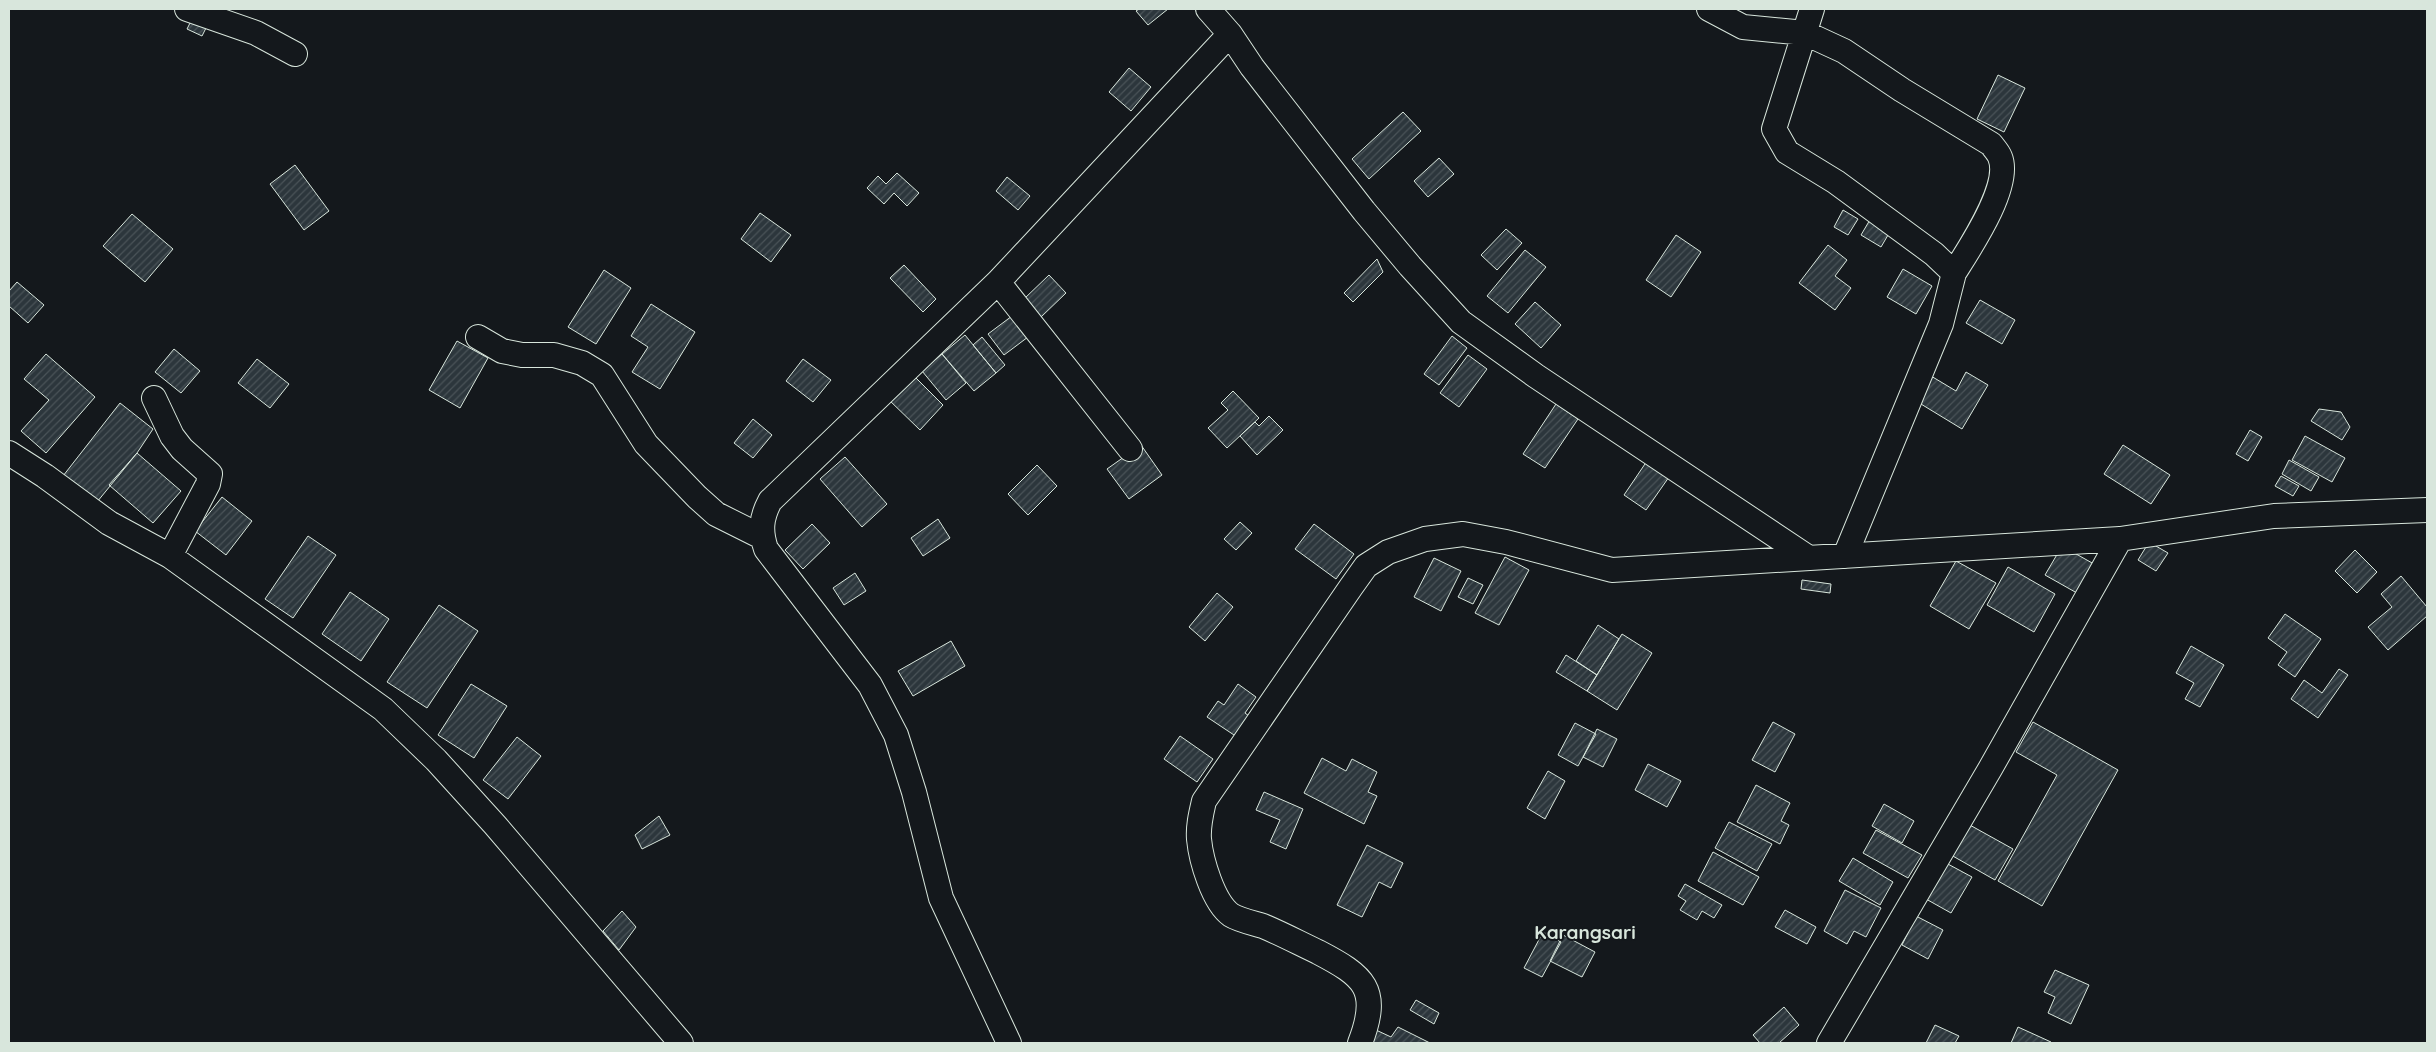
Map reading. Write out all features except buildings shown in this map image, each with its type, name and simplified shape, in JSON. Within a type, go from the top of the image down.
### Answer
[{"type":"street","points":[[187,9],[256,33],[295,54]]},
{"type":"street","points":[[1208,9],[1230,34],[1252,67],[1364,211],[1410,266],[1461,322],[1536,376],[1809,558]]},
{"type":"street","points":[[1709,9],[1743,27],[1805,33],[1844,51],[1902,90],[1991,144],[2000,158],[2002,167],[1995,195],[1986,217],[1954,274],[1941,324],[1845,556]]},
{"type":"street","points":[[1812,9],[1774,129],[1787,152],[1836,182],[1934,254],[1954,274]]},
{"type":"street","points":[[1009,1043],[942,898],[914,792],[896,735],[870,685],[766,549],[762,536],[761,522],[770,501],[998,282],[1230,34]]},
{"type":"street","points":[[998,282],[1130,449]]},
{"type":"street","points":[[478,337],[502,351],[522,355],[554,355],[582,363],[602,375],[646,444],[697,497],[716,514],[762,536]]},
{"type":"street","points":[[154,398],[172,436],[182,449],[210,474],[208,484],[170,556]]},
{"type":"street","points":[[9,453],[45,476],[109,523],[170,556],[384,709],[436,760],[495,825],[681,1043]]},
{"type":"street","points":[[1360,1043],[1369,1012],[1368,994],[1360,979],[1340,963],[1288,936],[1231,915],[1219,901],[1202,858],[1199,821],[1204,802],[1366,566],[1388,552],[1425,540],[1463,534],[1506,542],[1612,570],[2120,539],[2274,516],[2427,510]]},
{"type":"street","points":[[1829,1043],[1990,768],[2120,539]]},
{"type":"district","name":"Karangsari","points":[[1585,932]]}]
